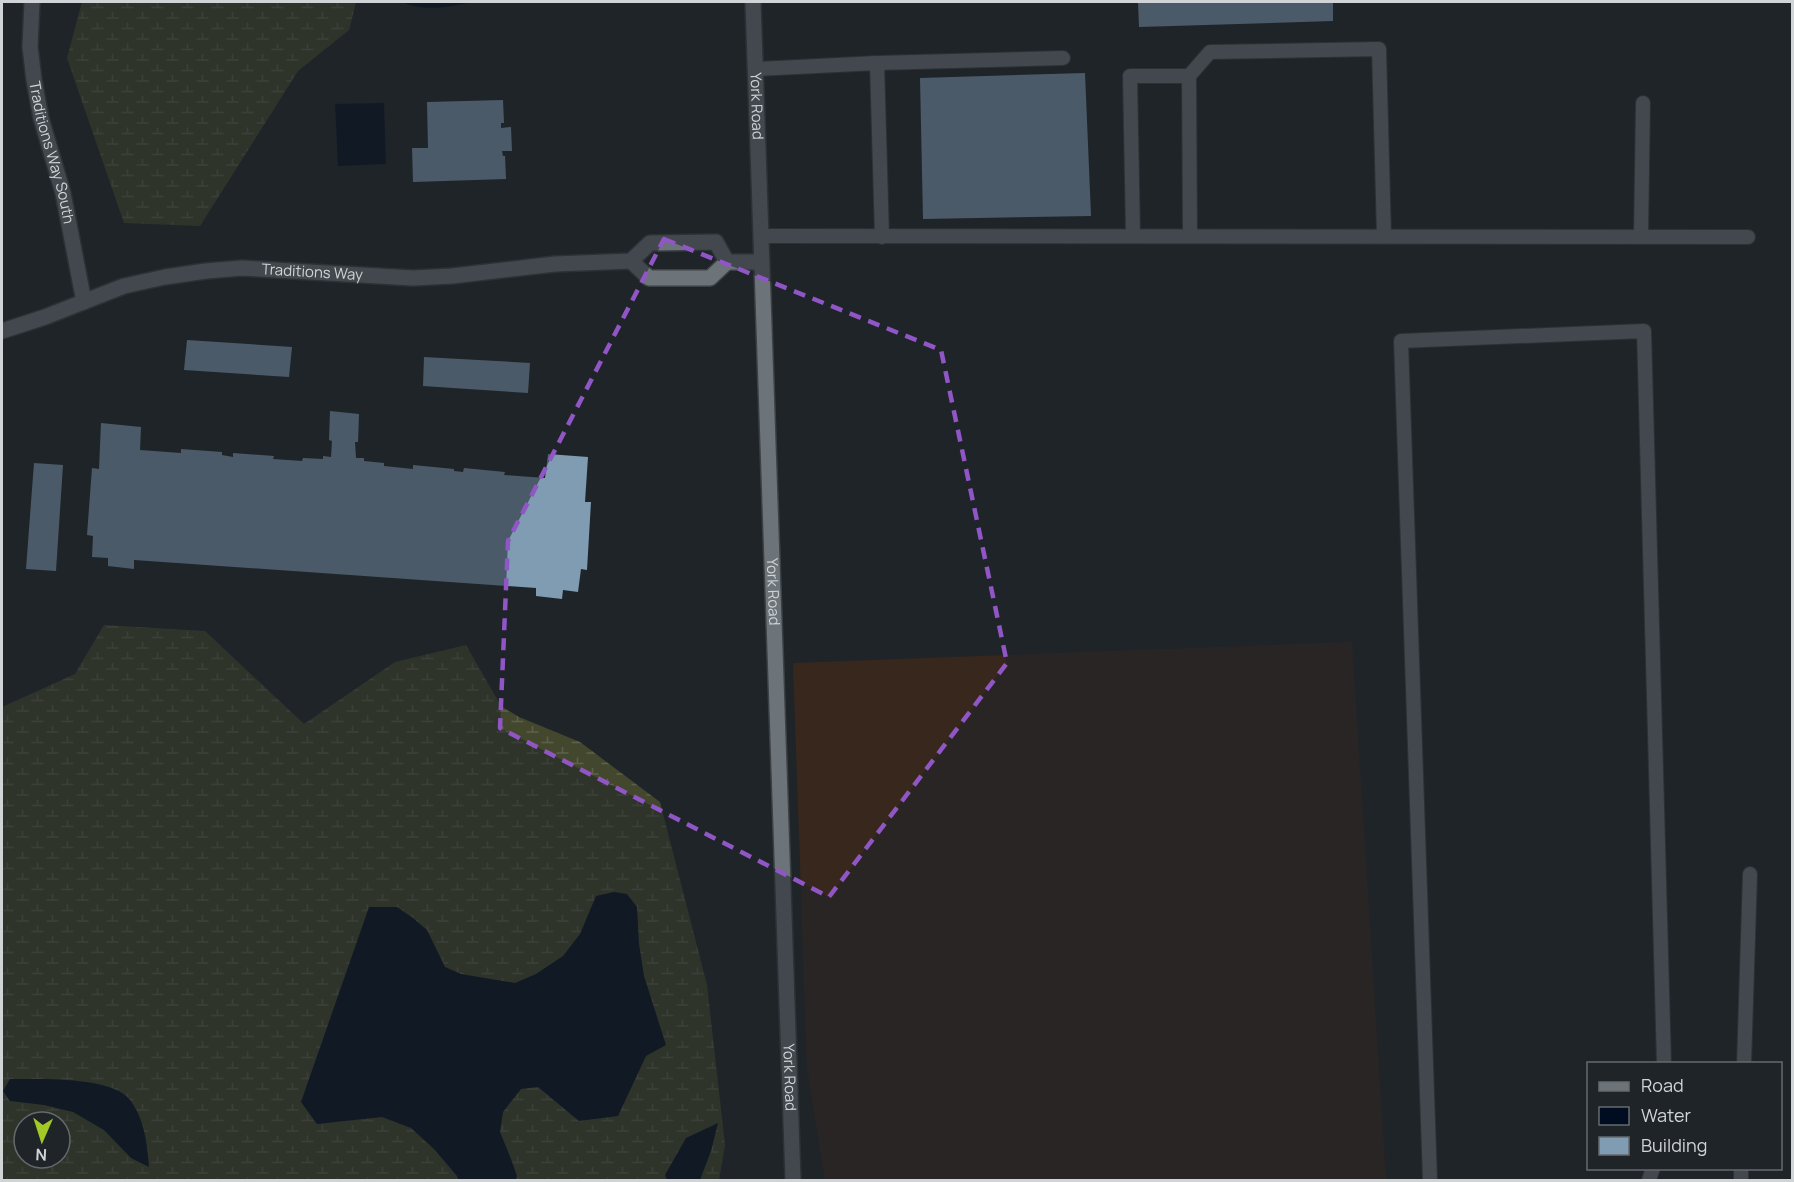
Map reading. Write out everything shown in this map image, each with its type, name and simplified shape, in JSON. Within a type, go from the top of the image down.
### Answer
[{"type":"street","name":"Traditions Way South","points":[[32,2],[30,47],[34,80],[41,118],[63,193],[84,302]]},
{"type":"street","name":"York Road","points":[[753,2],[793,1180]]},
{"type":"street","points":[[727,262],[716,242],[650,243],[631,261],[649,278],[710,278],[727,262],[761,262]]},
{"type":"street","name":"Traditions Way","points":[[2,331],[124,286],[165,277],[242,268],[412,278],[452,276],[555,264],[631,261]]},
{"type":"lane","points":[[1191,236],[1189,75],[1210,52],[1379,49],[1384,237]]},
{"type":"lane","points":[[755,69],[1063,58]]},
{"type":"lane","points":[[877,63],[882,237]]},
{"type":"lane","points":[[1132,235],[1130,76],[1189,75]]},
{"type":"lane","points":[[1641,236],[1642,103]]},
{"type":"lane","points":[[760,236],[1748,237]]},
{"type":"lane","points":[[1430,1180],[1401,341],[1644,331],[1664,1062]]},
{"type":"lane","points":[[1744,1062],[1750,874]]},
{"type":"highlighted area","points":[[664,239],[941,350],[1007,663],[829,897],[500,728],[508,541]]},
{"type":"shaded area","points":[[1352,642],[1386,1180],[825,1180],[807,1068],[793,663]]},
{"type":"green space","points":[[82,2],[356,2],[349,30],[298,71],[200,226],[124,223],[67,58]]},
{"type":"green space","points":[[104,625],[205,631],[304,724],[395,662],[466,645],[501,706],[519,717],[580,742],[660,802],[707,985],[725,1145],[719,1180],[2,1180],[2,707],[75,674]]},
{"type":"water","points":[[402,2],[473,2],[428,8]]},
{"type":"water","points":[[384,103],[386,164],[338,166],[335,104]]},
{"type":"water","points":[[614,892],[627,894],[637,907],[644,976],[666,1045],[646,1056],[618,1116],[579,1121],[538,1087],[521,1089],[503,1112],[500,1132],[517,1176],[516,1180],[458,1180],[434,1149],[411,1128],[382,1117],[317,1124],[301,1102],[369,907],[397,907],[413,918],[427,930],[445,967],[461,974],[515,983],[536,974],[563,956],[580,934],[596,896]]},
{"type":"water","points":[[10,1079],[56,1079],[92,1083],[121,1092],[130,1100],[142,1124],[149,1167],[131,1158],[104,1130],[72,1110],[10,1101],[3,1091]]},
{"type":"water","points":[[718,1123],[700,1180],[667,1180],[665,1175],[686,1138]]},
{"type":"building","points":[[1138,2],[1333,2],[1333,21],[1139,27]]},
{"type":"building","points":[[1085,73],[1091,216],[923,219],[920,78]]},
{"type":"building","points":[[503,100],[504,123],[501,123],[501,128],[511,127],[512,151],[502,151],[505,156],[506,179],[413,182],[412,148],[428,148],[427,102]]},
{"type":"building","points":[[187,340],[292,347],[289,377],[184,370]]},
{"type":"building","points":[[424,357],[530,363],[528,393],[423,386]]},
{"type":"building","points":[[330,411],[359,414],[358,442],[355,442],[356,458],[384,463],[384,466],[413,469],[413,465],[463,472],[464,468],[505,472],[504,475],[545,478],[548,454],[588,457],[585,502],[591,502],[587,570],[581,569],[578,592],[563,590],[562,599],[536,596],[536,588],[134,560],[134,569],[108,566],[108,558],[92,557],[93,536],[87,535],[92,468],[99,469],[101,423],[141,427],[140,450],[181,453],[181,449],[222,452],[222,455],[233,457],[233,453],[302,461],[303,458],[331,457]]},
{"type":"building","points":[[34,463],[63,465],[56,571],[26,569]]}]
